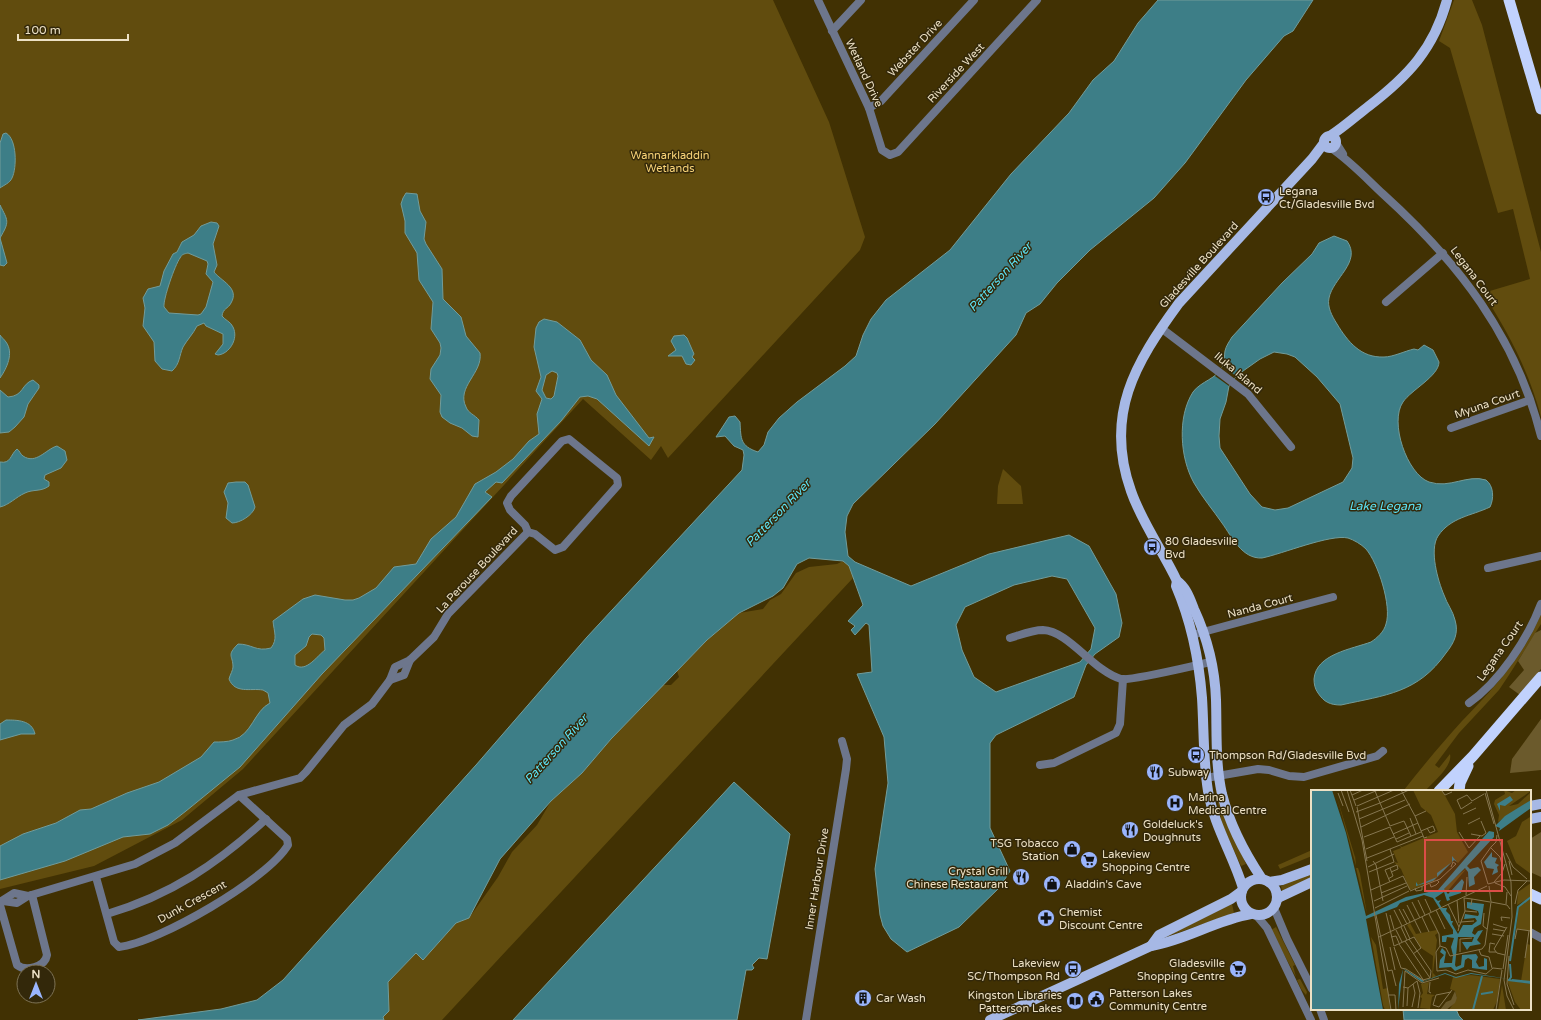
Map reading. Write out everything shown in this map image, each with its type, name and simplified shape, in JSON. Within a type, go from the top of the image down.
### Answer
[{"type":"highway","points":[[1509,0],[1541,109]]},
{"type":"highway","points":[[1440,790],[1473,756],[1541,677]]},
{"type":"highway","points":[[1459,790],[1460,784],[1473,756]]},
{"type":"highway","points":[[1531,895],[1541,900]]},
{"type":"main road","name":"Gladesville Boulevard","points":[[1266,880],[1238,840],[1227,813],[1219,775],[1215,740],[1215,695],[1211,662],[1203,632],[1182,584],[1177,581],[1131,492],[1123,457],[1121,437],[1124,403],[1136,369],[1161,328],[1198,282],[1312,159],[1331,143],[1346,125],[1398,84],[1416,64],[1430,44],[1443,14],[1447,0]]},
{"type":"main road","name":"Gladesville Boulevard","points":[[1177,581],[1176,586],[1192,635],[1202,696],[1206,778],[1217,822],[1237,869],[1242,890]]},
{"type":"main road","points":[[1531,806],[1541,804]]},
{"type":"main road","points":[[1531,819],[1541,817]]},
{"type":"main road","points":[[1151,946],[1159,935],[1231,899],[1251,880],[1282,880],[1311,869]]},
{"type":"main road","points":[[1266,880],[1276,889],[1276,903]]},
{"type":"main road","points":[[990,1020],[1151,946],[1171,943],[1238,916],[1266,914],[1276,903],[1311,883]]},
{"type":"main road","points":[[1242,890],[1241,896],[1243,907],[1254,914]]},
{"type":"street","name":"Wetland Drive","points":[[818,0],[869,108],[882,150],[887,155]]},
{"type":"street","points":[[832,31],[861,0]]},
{"type":"street","name":"Webster Drive","points":[[869,108],[881,101],[974,0]]},
{"type":"street","name":"Riverside West","points":[[887,155],[894,155],[898,152],[1038,0]]},
{"type":"street","name":"Legana Court","points":[[1331,143],[1414,222],[1443,253],[1475,292],[1492,318],[1513,358],[1530,400],[1541,436]]},
{"type":"street","points":[[1386,302],[1443,253]]},
{"type":"street","name":"Iluka Island","points":[[1161,328],[1233,381],[1260,406],[1291,447]]},
{"type":"street","name":"Myuna Court","points":[[1451,428],[1530,400]]},
{"type":"street","points":[[564,440],[572,440],[618,479],[616,489],[562,548],[553,549],[537,535],[528,532],[523,522],[508,508],[508,501],[564,440]]},
{"type":"street","name":"La Perouse Boulevard","points":[[1,903],[17,903],[30,895],[96,877],[135,864],[169,847],[201,825],[239,795],[300,778],[344,725],[372,704],[390,680],[404,675],[410,660],[435,636],[450,612],[528,532]]},
{"type":"street","points":[[1488,568],[1541,556]]},
{"type":"street","name":"Nanda Court","points":[[1192,635],[1333,597]]},
{"type":"street","name":"Legana Court","points":[[1469,703],[1483,694],[1495,680],[1521,643],[1541,604]]},
{"type":"street","points":[[1010,638],[1041,630],[1050,631],[1064,639],[1106,672],[1123,679],[1211,662]]},
{"type":"street","points":[[1040,765],[1054,763],[1116,733],[1120,724],[1123,679]]},
{"type":"street","name":"Inner Harbour Drive","points":[[806,1020],[846,769],[846,754],[842,741]]},
{"type":"street","points":[[1206,778],[1258,769],[1269,770],[1289,776],[1307,776],[1378,756],[1383,751]]},
{"type":"street","name":"Dunk Crescent","points":[[96,877],[114,942],[119,947],[168,929],[219,902],[264,869],[288,845],[287,839],[239,795]]},
{"type":"street","points":[[107,914],[151,899],[202,872],[238,845],[266,819]]},
{"type":"street","points":[[1,903],[17,965],[26,969],[43,964],[46,961],[47,955],[30,895]]},
{"type":"street","points":[[1276,903],[1287,939],[1311,987]]},
{"type":"street","points":[[1254,914],[1267,928],[1311,1020]]},
{"type":"street","points":[[1531,933],[1541,938]]},
{"type":"street","points":[[1320,1010],[1324,1020]]},
{"type":"green space","name":"Wannarkladdin Wetlands","points":[[0,0],[773,0],[829,122],[865,237],[860,250],[668,458],[661,446],[651,460],[583,399],[243,769],[182,820],[94,866],[0,889]]},
{"type":"green space","points":[[1454,0],[1472,0],[1482,25],[1541,252],[1541,417],[1517,352],[1483,293],[1530,279],[1513,209],[1498,213],[1450,48],[1439,41]]},
{"type":"green space","points":[[1003,469],[1021,486],[1023,504],[997,504],[998,486]]},
{"type":"green space","points":[[843,561],[849,566],[853,578],[442,1020],[384,1020],[383,1017],[389,1010],[388,982],[416,953],[423,960],[456,923],[469,918],[498,877],[512,852],[537,825],[551,801],[582,773],[611,739],[663,685],[671,685],[679,677],[677,671],[707,640],[739,613],[763,609],[770,600],[781,594],[796,573],[809,567],[837,564]]},
{"type":"green space","points":[[1541,614],[1541,624],[1499,690],[1459,733],[1435,765],[1439,768],[1450,754],[1450,759],[1446,769],[1442,774],[1426,790],[1404,790],[1447,738],[1507,671],[1526,644]]},
{"type":"green space","points":[[1215,787],[1233,835],[1246,864],[1241,866],[1222,824]]},
{"type":"green space","points":[[1311,850],[1311,856],[1280,869],[1278,865]]},
{"type":"green space","points":[[1311,872],[1311,877],[1282,891],[1281,886]]},
{"type":"green space","points":[[1232,904],[1234,913],[1163,938]]},
{"type":"green space","points":[[1276,927],[1295,965],[1293,966],[1296,977],[1271,930]]},
{"type":"green space","points":[[1300,979],[1307,992],[1306,995],[1301,989],[1297,980]]},
{"type":"shaded area","points":[[1541,630],[1541,669],[1520,695],[1509,687],[1524,670],[1518,661],[1535,633]]},
{"type":"shaded area","points":[[1541,719],[1541,770],[1510,773],[1512,759]]},
{"type":"shaded area","points":[[1541,832],[1541,877],[1531,872],[1531,838]]},
{"type":"water","name":"Patterson River","points":[[1158,0],[1313,0],[1293,31],[1284,36],[1246,80],[1185,163],[1154,198],[1090,250],[1057,283],[1040,304],[1026,313],[1016,335],[935,424],[853,504],[847,516],[845,532],[848,556],[855,562],[911,586],[989,554],[1069,535],[1089,546],[1116,594],[1122,623],[1119,637],[1095,654],[1086,665],[1074,697],[996,735],[990,743],[990,828],[1010,871],[1000,887],[959,927],[907,952],[891,939],[883,926],[880,915],[875,869],[888,783],[884,737],[857,674],[872,672],[869,625],[866,623],[855,635],[851,630],[855,626],[848,621],[863,605],[849,566],[843,561],[809,558],[797,564],[783,588],[773,596],[739,613],[707,640],[611,739],[582,773],[551,801],[500,859],[469,918],[456,923],[423,960],[416,953],[388,982],[389,1011],[383,1017],[384,1020],[138,1020],[221,1009],[257,1000],[283,980],[476,765],[587,637],[742,470],[744,455],[743,450],[734,446],[725,436],[716,437],[729,417],[735,416],[740,422],[741,437],[743,441],[752,450],[758,452],[764,445],[768,432],[779,418],[856,356],[863,335],[871,319],[886,300],[950,250],[1011,174],[1069,113],[1093,80],[1114,61],[1138,23]],"holes":[[[1052,576],[1067,579],[1095,628],[1091,649],[1080,662],[996,692],[974,677],[962,650],[956,625],[965,607],[1014,585]]]},
{"type":"water","points":[[6,133],[10,136],[14,147],[15,168],[11,180],[0,188],[0,143],[3,134]]},
{"type":"water","points":[[406,193],[417,194],[420,211],[426,222],[424,239],[442,269],[443,299],[461,317],[466,336],[480,353],[478,367],[464,393],[464,400],[467,409],[479,420],[478,437],[472,436],[462,428],[450,423],[442,417],[440,412],[441,395],[430,379],[431,369],[440,355],[441,348],[440,343],[431,329],[433,302],[419,280],[417,253],[405,233],[405,221],[401,204]]},
{"type":"water","points":[[0,205],[5,215],[7,224],[0,238]]},
{"type":"water","points":[[211,222],[217,223],[219,226],[213,244],[217,265],[214,272],[228,285],[233,293],[231,303],[223,311],[222,316],[233,327],[235,332],[234,341],[226,352],[218,355],[215,354],[223,344],[223,334],[206,326],[204,323],[197,326],[185,344],[175,368],[172,371],[162,369],[155,361],[154,342],[143,326],[145,308],[143,298],[148,289],[160,286],[164,271],[173,254],[177,252],[182,242],[194,235],[201,226]],"holes":[[[188,253],[207,261],[208,264],[206,274],[213,282],[206,307],[201,314],[169,313],[164,307],[165,297],[172,274],[183,254]]]},
{"type":"water","name":"Lake Legana","points":[[1334,236],[1347,241],[1351,249],[1349,263],[1329,298],[1329,308],[1341,331],[1356,348],[1368,355],[1384,357],[1414,349],[1418,350],[1424,345],[1433,350],[1439,362],[1438,367],[1430,378],[1407,397],[1399,411],[1399,434],[1402,446],[1414,469],[1421,477],[1429,482],[1444,484],[1479,479],[1486,480],[1492,489],[1492,500],[1490,507],[1455,521],[1443,530],[1435,542],[1434,557],[1437,574],[1456,625],[1455,638],[1449,649],[1424,677],[1412,684],[1387,695],[1341,705],[1330,704],[1323,699],[1316,690],[1314,679],[1316,671],[1328,658],[1345,650],[1371,642],[1384,630],[1386,624],[1387,607],[1383,585],[1371,556],[1362,545],[1348,538],[1330,539],[1262,558],[1249,555],[1238,546],[1194,483],[1186,462],[1182,438],[1184,413],[1193,392],[1200,385],[1217,374],[1224,364],[1225,349],[1232,337],[1282,283],[1312,254],[1319,243]],"holes":[[[1274,352],[1295,357],[1317,377],[1340,404],[1353,458],[1352,468],[1343,482],[1288,508],[1275,510],[1262,507],[1250,494],[1220,448],[1220,419],[1226,402],[1229,386],[1236,376],[1260,359]]]},
{"type":"water","points":[[0,238],[7,263],[4,266],[0,265]]},
{"type":"water","points":[[544,319],[557,322],[580,340],[591,360],[607,375],[616,395],[649,438],[654,437],[649,446],[597,399],[588,396],[580,397],[561,421],[502,483],[496,482],[485,492],[492,497],[322,674],[240,767],[168,825],[150,834],[123,837],[65,861],[0,880],[0,846],[23,834],[56,823],[80,810],[91,809],[127,793],[159,782],[201,757],[214,742],[231,741],[245,733],[260,711],[270,703],[268,693],[263,690],[239,689],[232,684],[229,679],[233,670],[231,653],[238,644],[261,649],[271,648],[275,638],[273,621],[303,599],[315,595],[353,600],[376,588],[394,567],[416,564],[431,539],[456,517],[475,484],[496,472],[513,459],[529,441],[539,434],[537,414],[542,399],[536,391],[541,377],[534,347],[536,328],[539,322]],"holes":[[[552,371],[557,373],[558,376],[554,396],[551,399],[546,398],[542,390],[546,375]],[[312,634],[321,635],[324,638],[325,650],[311,663],[303,667],[299,667],[295,665],[295,655],[306,646],[309,637]]]},
{"type":"water","points":[[0,335],[8,346],[9,360],[0,378]]},
{"type":"water","points":[[684,335],[687,338],[694,354],[692,357],[695,360],[691,365],[686,364],[682,356],[668,356],[676,350],[671,341],[674,336]]},
{"type":"water","points":[[33,380],[39,385],[39,388],[28,404],[24,417],[9,432],[0,433],[0,390],[8,397],[13,396],[20,392],[26,384]]},
{"type":"water","points":[[57,446],[65,451],[67,460],[61,468],[45,475],[44,479],[49,482],[49,486],[25,493],[0,507],[0,462],[6,462],[17,449],[23,456],[32,459],[41,456]]},
{"type":"water","points":[[245,482],[248,485],[255,507],[252,513],[246,518],[239,522],[232,523],[226,518],[228,503],[224,492],[228,483]]},
{"type":"water","points":[[6,720],[27,723],[31,726],[35,734],[21,734],[0,740],[0,724]]},
{"type":"water","points":[[734,782],[790,834],[767,959],[759,958],[752,965],[754,968],[752,970],[746,970],[737,1020],[513,1020]]},
{"type":"water","points":[[1403,1010],[1456,1010],[1463,1020],[1404,1020]]},
{"type":"pier","points":[[1223,366],[1236,376],[1229,386],[1215,376]]},
{"type":"place","name":"Legana Ct/Gladesville Bvd","points":[[1266,197]]},
{"type":"place","name":"80 Gladesville Bvd","points":[[1152,547]]},
{"type":"place","name":"Thompson Rd/Gladesville Bvd","points":[[1196,755]]},
{"type":"place","name":"Subway","points":[[1155,772]]},
{"type":"place","name":"Marina Medical Centre","points":[[1175,803]]},
{"type":"place","name":"Goldeluck's Doughnuts","points":[[1130,830]]},
{"type":"place","name":"TSG Tobacco Station","points":[[1072,849]]},
{"type":"place","name":"Lakeview Shopping Centre","points":[[1089,860]]},
{"type":"place","name":"Crystal Grill Chinese Restaurant","points":[[1021,877]]},
{"type":"place","name":"Aladdin's Cave","points":[[1052,884]]},
{"type":"place","name":"Chemist Discount Centre","points":[[1046,918]]},
{"type":"place","name":"Lakeview SC/Thompson Rd","points":[[1073,969]]},
{"type":"place","name":"Gladesville Shopping Centre","points":[[1238,969]]},
{"type":"place","name":"Car Wash","points":[[863,998]]},
{"type":"place","name":"Patterson Lakes Community Centre","points":[[1096,999]]},
{"type":"place","name":"Kingston Libraries Patterson Lakes","points":[[1075,1001]]}]
